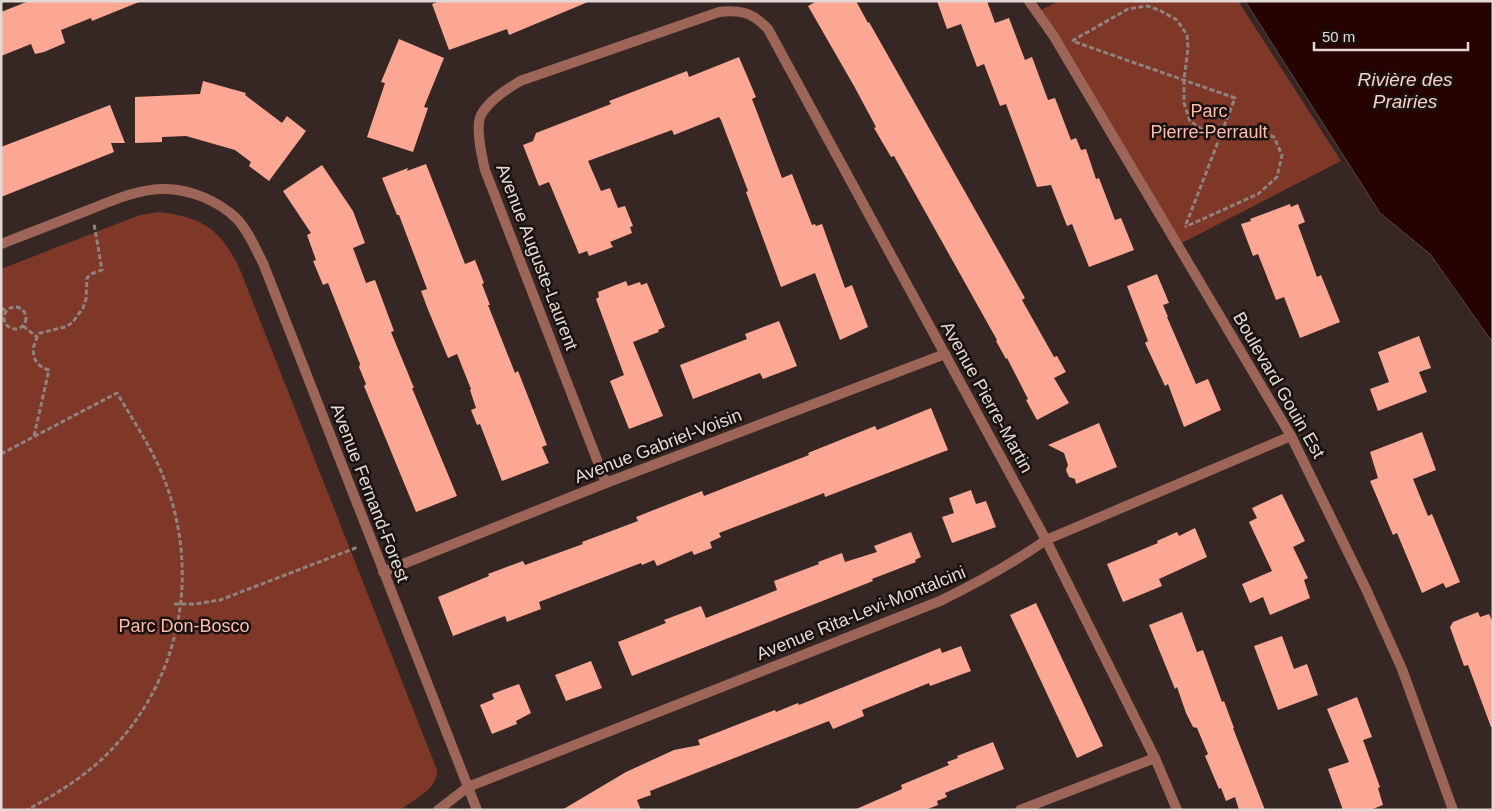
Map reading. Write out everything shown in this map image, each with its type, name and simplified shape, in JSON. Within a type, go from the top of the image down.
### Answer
[{"type":"street","name":"Boulevard Gouin Est","points":[[1029,1],[1053,35],[1292,436],[1402,669],[1453,810]]},
{"type":"street","name":"Avenue Auguste-Laurent","points":[[606,483],[484,170],[479,140],[481,116],[495,98],[520,81],[719,12],[734,10],[747,13]]},
{"type":"street","name":"Avenue Pierre-Martin","points":[[747,13],[759,20],[768,29],[1046,540],[1155,758],[1177,810]]},
{"type":"street","name":"Avenue Fernand-Forest","points":[[1,244],[138,192],[166,189],[190,192],[214,202],[236,218],[250,238],[263,263],[477,810]]},
{"type":"street","name":"Avenue Gabriel-Voisin","points":[[383,572],[606,483],[945,354]]},
{"type":"street","name":"Avenue Rita-Levi-Montalcini","points":[[438,810],[468,787],[940,601],[978,582],[1046,540],[1292,436]]},
{"type":"street","points":[[1020,810],[1155,758]]},
{"type":"path","points":[[1072,41],[1128,9],[1147,6],[1159,10],[1177,20],[1187,35],[1188,48],[1184,80],[1184,103],[1190,121],[1203,130],[1221,136],[1256,131],[1274,137],[1282,155],[1277,177],[1258,194],[1185,227]]},
{"type":"path","points":[[1053,35],[1236,98],[1178,244]]},
{"type":"path","points":[[34,437],[49,370],[40,366],[33,357],[32,351],[37,336],[45,330],[66,327],[72,324],[83,308],[86,299],[87,278],[91,274],[102,270],[92,209]]},
{"type":"path","points":[[15,307],[22,309],[26,319],[23,326],[16,330],[9,328],[3,318],[6,311],[15,307]]},
{"type":"path","points":[[1,308],[6,311]]},
{"type":"path","points":[[23,326],[37,336]]},
{"type":"path","points":[[1,454],[117,393],[163,476],[179,530],[182,559],[181,604],[177,632],[169,657],[150,698],[129,730],[112,749],[74,782],[27,810]]},
{"type":"path","points":[[174,604],[195,604],[220,600],[372,542]]},
{"type":"green space","name":"Parc Pierre-Perrault","points":[[1059,1],[1238,1],[1341,161],[1178,245],[1037,12]]},
{"type":"green space","name":"Parc Don-Bosco","points":[[159,212],[187,217],[208,227],[225,243],[239,267],[437,770],[437,776],[430,788],[400,810],[1,810],[1,269],[140,215]]},
{"type":"water","name":"Rivière des Prairies","points":[[1245,1],[1493,1],[1493,343],[1430,254],[1380,213]]},
{"type":"building","points":[[29,1],[139,2],[92,21],[91,18],[61,30],[65,43],[44,52],[35,54],[31,44],[1,56],[1,12]]},
{"type":"building","points":[[441,1],[588,2],[509,35],[507,29],[449,50],[432,4]]},
{"type":"building","points":[[817,1],[856,1],[1025,298],[1022,300],[1054,357],[1057,356],[1066,372],[1054,378],[1069,403],[1037,420],[1007,358],[894,156],[891,157],[874,128],[876,127],[854,86],[808,6]]},
{"type":"building","points":[[937,1],[987,1],[995,23],[1009,18],[1025,60],[1032,57],[1048,100],[1055,98],[1071,140],[1076,138],[1081,150],[1086,149],[1096,179],[1099,178],[1115,220],[1121,218],[1134,250],[1089,267],[1072,224],[1067,226],[1051,185],[1037,187],[1006,104],[1000,106],[984,64],[977,67],[961,24],[947,29]]},
{"type":"building","points":[[399,39],[444,58],[424,107],[428,108],[413,152],[367,137],[385,83],[381,82]]},
{"type":"building","points":[[739,57],[756,97],[752,99],[782,178],[792,174],[812,225],[822,224],[845,288],[852,285],[868,327],[840,340],[815,273],[781,287],[746,192],[748,191],[719,117],[674,135],[672,130],[588,161],[601,191],[610,188],[618,208],[625,206],[633,226],[630,227],[632,233],[610,242],[613,247],[589,256],[587,251],[579,254],[549,182],[539,186],[523,145],[533,141],[536,133],[611,104],[609,101],[687,71],[689,77]]},
{"type":"building","points":[[203,81],[246,93],[245,95],[282,123],[287,116],[306,131],[269,181],[249,166],[251,162],[235,150],[186,136],[162,137],[162,142],[135,143],[135,97],[200,94]]},
{"type":"building","points":[[110,105],[125,143],[111,143],[114,152],[1,197],[1,147]]},
{"type":"building","points":[[426,164],[465,264],[475,260],[484,283],[482,284],[490,305],[488,305],[515,373],[518,371],[547,445],[542,447],[549,463],[502,481],[480,424],[477,425],[471,410],[476,408],[471,389],[457,354],[448,358],[427,307],[421,291],[427,289],[399,215],[397,215],[382,178],[408,168],[407,171]]},
{"type":"building","points":[[322,165],[353,211],[365,243],[353,248],[366,283],[375,280],[394,331],[391,332],[414,388],[412,388],[457,496],[416,512],[364,386],[366,384],[359,367],[360,364],[328,283],[323,285],[313,261],[316,260],[307,235],[311,233],[283,191]]},
{"type":"building","points":[[1290,204],[1291,207],[1298,204],[1305,222],[1298,225],[1317,277],[1321,275],[1340,322],[1300,338],[1284,297],[1276,300],[1258,254],[1253,256],[1241,224]]},
{"type":"building","points":[[1157,274],[1169,303],[1163,305],[1167,317],[1196,384],[1208,379],[1221,410],[1184,427],[1168,384],[1165,386],[1145,343],[1148,341],[1127,286]]},
{"type":"building","points":[[626,281],[628,286],[640,282],[641,285],[647,283],[665,327],[658,330],[659,332],[633,342],[663,416],[629,429],[610,381],[624,375],[596,299],[599,297],[598,292]]},
{"type":"building","points":[[779,321],[797,366],[763,379],[760,373],[693,399],[680,365],[747,339],[745,334]]},
{"type":"building","points":[[1419,336],[1431,368],[1419,372],[1427,392],[1378,411],[1370,389],[1389,382],[1378,352]]},
{"type":"building","points":[[931,408],[948,450],[825,497],[824,493],[719,533],[721,537],[710,542],[712,548],[694,555],[692,551],[657,566],[654,560],[642,565],[641,563],[539,602],[541,609],[507,622],[505,616],[453,636],[438,597],[489,576],[488,574],[523,561],[525,565],[583,544],[582,542],[638,521],[636,517],[702,491],[704,496],[809,455],[808,453],[875,426],[877,430]]},
{"type":"building","points":[[1099,423],[1117,467],[1076,484],[1075,479],[1069,477],[1066,470],[1068,465],[1064,453],[1048,445]]},
{"type":"building","points":[[1422,432],[1436,470],[1413,479],[1428,516],[1432,514],[1460,582],[1446,588],[1443,583],[1422,593],[1397,533],[1393,535],[1370,481],[1378,478],[1370,452]]},
{"type":"building","points":[[971,490],[976,504],[986,501],[996,527],[952,543],[942,517],[954,513],[949,498]]},
{"type":"building","points":[[1282,494],[1305,541],[1293,547],[1308,578],[1304,580],[1310,598],[1270,615],[1263,597],[1250,603],[1242,584],[1272,571],[1249,522],[1257,518],[1252,508]]},
{"type":"building","points":[[1195,528],[1207,557],[1159,579],[1162,586],[1123,602],[1107,564],[1158,543],[1157,541],[1177,532],[1179,536]]},
{"type":"building","points":[[911,532],[921,557],[915,560],[916,562],[872,579],[873,581],[632,676],[618,642],[666,623],[664,620],[701,606],[706,618],[777,590],[774,581],[819,564],[818,562],[842,553],[845,562],[877,552],[874,546]]},
{"type":"building","points":[[1036,603],[1103,746],[1077,758],[1010,615]]},
{"type":"building","points":[[1182,612],[1197,652],[1203,650],[1265,810],[1239,810],[1235,797],[1226,801],[1205,756],[1208,754],[1197,728],[1193,727],[1177,687],[1175,689],[1149,625]]},
{"type":"building","points":[[1478,612],[1480,617],[1489,614],[1493,623],[1493,726],[1491,727],[1468,665],[1464,666],[1450,627],[1453,622]]},
{"type":"building","points":[[1282,636],[1294,669],[1307,664],[1318,695],[1278,710],[1254,646]]},
{"type":"building","points":[[961,646],[971,671],[930,686],[929,683],[862,710],[864,716],[833,729],[829,721],[650,791],[651,795],[637,800],[641,810],[562,810],[626,772],[674,750],[700,745],[698,740],[775,710],[776,712],[798,703],[799,705],[940,648],[942,653]]},
{"type":"building","points":[[591,661],[602,688],[566,701],[555,675]]},
{"type":"building","points":[[519,684],[531,713],[516,721],[517,724],[492,734],[480,705],[494,699],[492,694]]},
{"type":"building","points":[[1357,697],[1372,737],[1363,740],[1380,787],[1378,788],[1383,805],[1370,810],[1343,810],[1328,769],[1349,762],[1327,709]]},
{"type":"building","points":[[993,742],[1004,769],[945,793],[947,797],[937,801],[938,805],[925,810],[854,810],[902,789],[901,785],[949,765],[947,762],[958,758],[957,756]]}]
